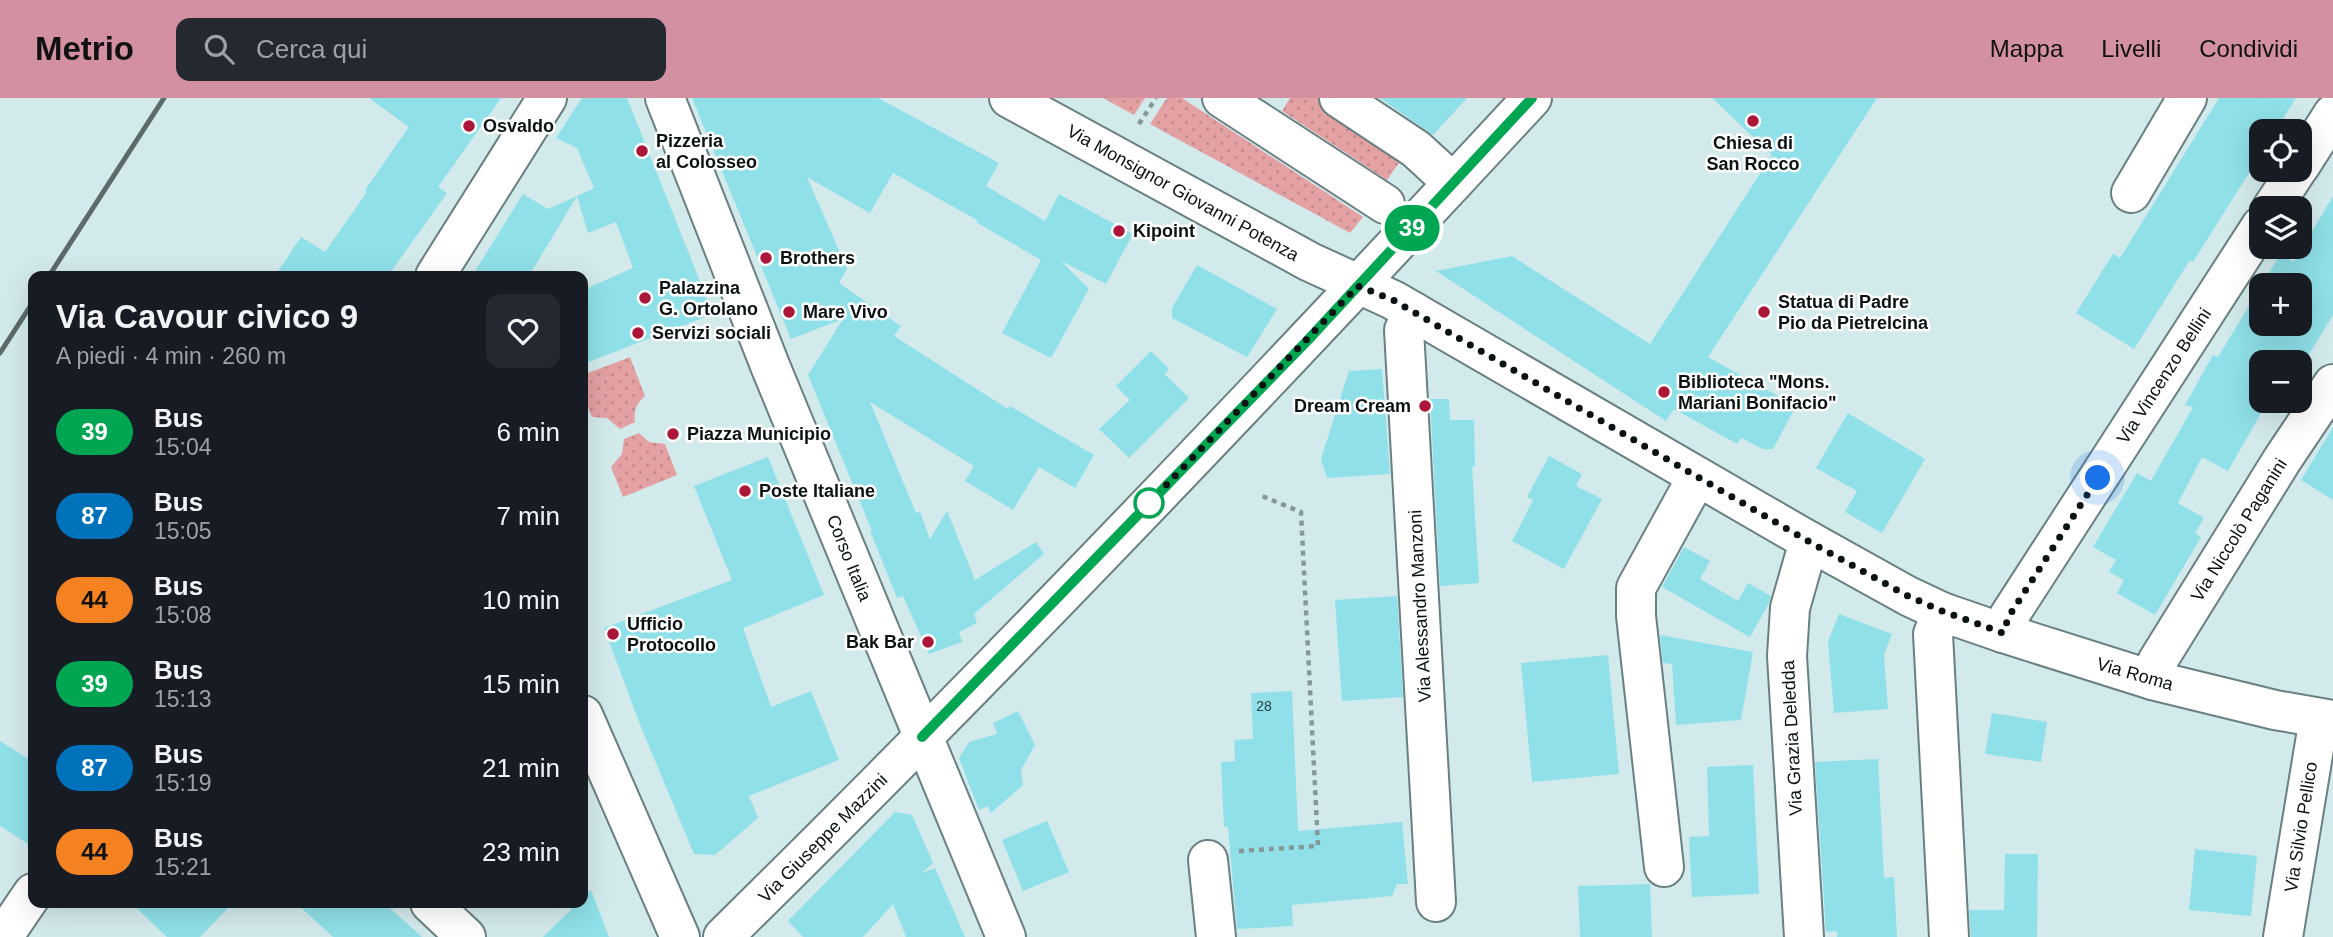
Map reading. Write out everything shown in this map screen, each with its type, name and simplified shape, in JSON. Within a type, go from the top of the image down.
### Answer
[{"type":"street","points":[[438,271],[547,98]]},
{"type":"street","name":"Corso Italia","points":[[665,98],[771,368],[1006,937]]},
{"type":"street","name":"Via Monsignor Giovanni Potenza","points":[[1009,98],[1358,286]]},
{"type":"street","points":[[1222,98],[1385,204]]},
{"type":"street","points":[[1339,98],[1416,149],[1453,183]]},
{"type":"street","name":"Via Giuseppe Mazzini","points":[[723,937],[869,793],[1307,341],[1532,98]]},
{"type":"street","points":[[2131,193],[2187,98]]},
{"type":"street","points":[[2312,146],[2333,114]]},
{"type":"street","name":"Via Vincenzo Bellini","points":[[2003,633],[2009,616],[2249,245]]},
{"type":"street","name":"Via Roma","points":[[1358,286],[1393,300],[1808,541],[1908,596],[2003,633],[2151,680],[2275,710],[2326,719]]},
{"type":"street","name":"Via Alessandro Manzoni","points":[[1414,312],[1404,330],[1436,902]]},
{"type":"street","name":"Via Niccolò Paganini","points":[[2151,680],[2157,662],[2282,460],[2333,384]]},
{"type":"street","points":[[1664,867],[1636,616],[1636,588],[1697,477]]},
{"type":"street","name":"Via Grazia Deledda","points":[[1804,937],[1787,656],[1790,608],[1808,541]]},
{"type":"street","points":[[1942,611],[1933,634],[1949,937]]},
{"type":"street","name":"Via Silvio Pellico","points":[[2283,937],[2326,719]]},
{"type":"street","points":[[588,726],[680,937]]},
{"type":"street","points":[[1208,860],[1216,937]]},
{"type":"street","points":[[3,937],[28,900]]},
{"type":"street","points":[[434,908],[466,937]]},
{"type":"path","points":[[1139,124],[1156,98]]},
{"type":"path","points":[[1208,860],[1221,853],[1318,846],[1301,512],[1262,496]]},
{"type":"shaded area","points":[[1103,98],[1145,98],[1134,115]]},
{"type":"shaded area","points":[[1167,98],[1182,98],[1363,217],[1350,233],[1150,124]]},
{"type":"shaded area","points":[[1290,98],[1320,98],[1405,154],[1387,180],[1282,111]]},
{"type":"shaded area","points":[[630,357],[645,396],[636,407],[635,422],[620,429],[607,418],[592,417],[588,407],[588,373]]},
{"type":"shaded area","points":[[639,433],[649,442],[665,444],[677,475],[623,497],[611,467],[622,454],[624,439]]},
{"type":"building","points":[[369,98],[501,98],[438,187],[447,193],[392,271],[278,271],[301,237],[325,252],[409,127]]},
{"type":"building","points":[[582,98],[627,98],[713,314],[588,362],[588,288],[633,268],[616,222],[588,233],[577,196],[594,188],[577,148],[556,138]]},
{"type":"building","points":[[692,98],[878,98],[999,163],[986,186],[1045,221],[1059,194],[1133,234],[1106,284],[1061,261],[1089,289],[1051,358],[1002,333],[1041,260],[893,173],[870,213],[807,177],[847,269],[839,283],[901,326],[894,336],[1008,409],[1010,406],[1094,455],[1075,488],[1039,467],[1013,510],[965,481],[974,466],[870,402],[916,513],[920,512],[930,539],[947,511],[975,580],[1036,542],[1044,554],[974,614],[977,623],[959,632],[962,642],[929,654],[903,596],[897,598],[808,375],[843,319],[791,339]]},
{"type":"building","points":[[1380,98],[1467,98],[1433,135]]},
{"type":"building","points":[[1712,98],[1877,98],[1708,357],[1796,406],[1773,449],[1763,449],[1741,438],[1737,444],[1674,409],[1666,421],[1436,271],[1512,256],[1650,344],[1772,155]]},
{"type":"building","points":[[2219,98],[2296,98],[2283,119],[2249,119],[2249,173],[2134,349],[2076,313],[2113,254],[2120,258]]},
{"type":"building","points":[[523,194],[548,209],[577,196],[532,271],[475,271]]},
{"type":"building","points":[[2333,196],[2333,315],[2312,350],[2249,350],[2249,413],[2261,413],[2228,471],[2202,457],[2178,503],[2204,518],[2195,533],[2201,537],[2155,615],[2117,593],[2124,580],[2109,572],[2116,560],[2093,547],[2137,473],[2151,481],[2193,407],[2185,405],[2213,355],[2218,357],[2249,306],[2249,336],[2312,336],[2312,273],[2269,273],[2277,259],[2294,262],[2296,259],[2312,259],[2312,232]]},
{"type":"building","points":[[1197,265],[1277,309],[1247,357],[1172,318],[1172,308]]},
{"type":"building","points":[[1151,351],[1169,369],[1165,374],[1189,398],[1129,458],[1099,429],[1130,400],[1116,386]]},
{"type":"building","points":[[1382,369],[1390,474],[1327,478],[1321,459],[1349,371]]},
{"type":"building","points":[[1430,399],[1449,399],[1450,420],[1474,420],[1475,468],[1472,466],[1479,583],[1440,586]]},
{"type":"building","points":[[1848,413],[1925,459],[1882,533],[1845,512],[1857,491],[1816,468]]},
{"type":"building","points":[[2333,427],[2333,500],[2301,480]]},
{"type":"building","points":[[1549,456],[1582,474],[1576,486],[1602,499],[1564,569],[1512,541],[1533,500],[1527,497]]},
{"type":"building","points":[[768,457],[824,595],[743,628],[771,707],[811,691],[839,760],[749,796],[758,818],[715,855],[694,854],[641,727],[604,628],[732,580],[694,486]]},
{"type":"building","points":[[1684,547],[1710,561],[1700,579],[1738,601],[1748,583],[1771,596],[1750,637],[1662,587]]},
{"type":"building","points":[[1397,596],[1403,697],[1342,701],[1335,600]]},
{"type":"building","points":[[1839,614],[1892,634],[1884,655],[1888,709],[1834,713],[1828,641]]},
{"type":"building","points":[[1660,635],[1753,652],[1741,720],[1676,725],[1672,664],[1663,663]]},
{"type":"building","points":[[1608,655],[1619,774],[1532,782],[1521,663]]},
{"type":"building","points":[[1292,691],[1298,831],[1402,822],[1408,884],[1397,884],[1392,896],[1292,905],[1293,926],[1237,929],[1228,827],[1224,827],[1221,762],[1235,761],[1234,740],[1253,739],[1251,693]]},
{"type":"building","points":[[1018,711],[1035,745],[1021,770],[1023,785],[991,813],[988,806],[979,810],[959,758],[969,742],[997,734],[993,723]]},
{"type":"building","points":[[1992,713],[2047,722],[2041,762],[1985,754]]},
{"type":"building","points":[[0,741],[28,759],[28,844],[0,826]]},
{"type":"building","points":[[1878,759],[1884,878],[1894,877],[1897,937],[1837,937],[1837,931],[1826,932],[1815,762]]},
{"type":"building","points":[[1753,765],[1759,894],[1692,897],[1689,837],[1709,836],[1707,767]]},
{"type":"building","points":[[895,812],[912,815],[933,863],[922,873],[935,868],[965,937],[906,937],[893,904],[863,937],[803,937],[788,921]]},
{"type":"building","points":[[1047,821],[1069,872],[1023,891],[1002,840]]},
{"type":"building","points":[[2195,849],[2257,856],[2251,916],[2189,910]]},
{"type":"building","points":[[2005,854],[2038,854],[2037,937],[1971,937],[1969,910],[2004,910]]},
{"type":"building","points":[[1650,884],[1652,937],[1580,937],[1578,886]]},
{"type":"building","points":[[591,890],[609,937],[543,937],[573,908],[588,908],[588,893]]},
{"type":"building","points":[[136,908],[228,908],[200,937],[167,937]]},
{"type":"building","points":[[301,908],[390,908],[422,937],[333,937]]},
{"type":"railway","points":[[52,271],[164,98]]},
{"type":"railway","points":[[0,353],[28,310]]},
{"type":"bus line","name":"39","points":[[922,737],[1307,341],[1532,98]]},
{"type":"place","name":"Chiesa di San Rocco","points":[[1753,121]]},
{"type":"place","name":"Osvaldo","points":[[469,126]]},
{"type":"place","name":"Pizzeria al Colosseo","points":[[642,151]]},
{"type":"place","name":"Kipoint","points":[[1119,231]]},
{"type":"place","name":"Brothers","points":[[766,258]]},
{"type":"place","name":"Palazzina G. Ortolano","points":[[645,298]]},
{"type":"place","name":"Mare Vivo","points":[[789,312]]},
{"type":"place","name":"Statua di Padre Pio da Pietrelcina","points":[[1764,312]]},
{"type":"place","name":"Servizi sociali","points":[[638,333]]},
{"type":"place","name":"Biblioteca \"Mons. Mariani Bonifacio\"","points":[[1664,392]]},
{"type":"place","name":"Dream Cream","points":[[1425,406]]},
{"type":"place","name":"Piazza Municipio","points":[[673,434]]},
{"type":"place","name":"Poste Italiane","points":[[745,491]]},
{"type":"place","name":"Ufficio Protocollo","points":[[613,634]]},
{"type":"place","name":"Bak Bar","points":[[928,642]]},
{"type":"route","points":[[1149,503],[1358,286],[1393,300],[1808,541],[1908,596],[2003,633],[2009,616],[2098,478]]}]
